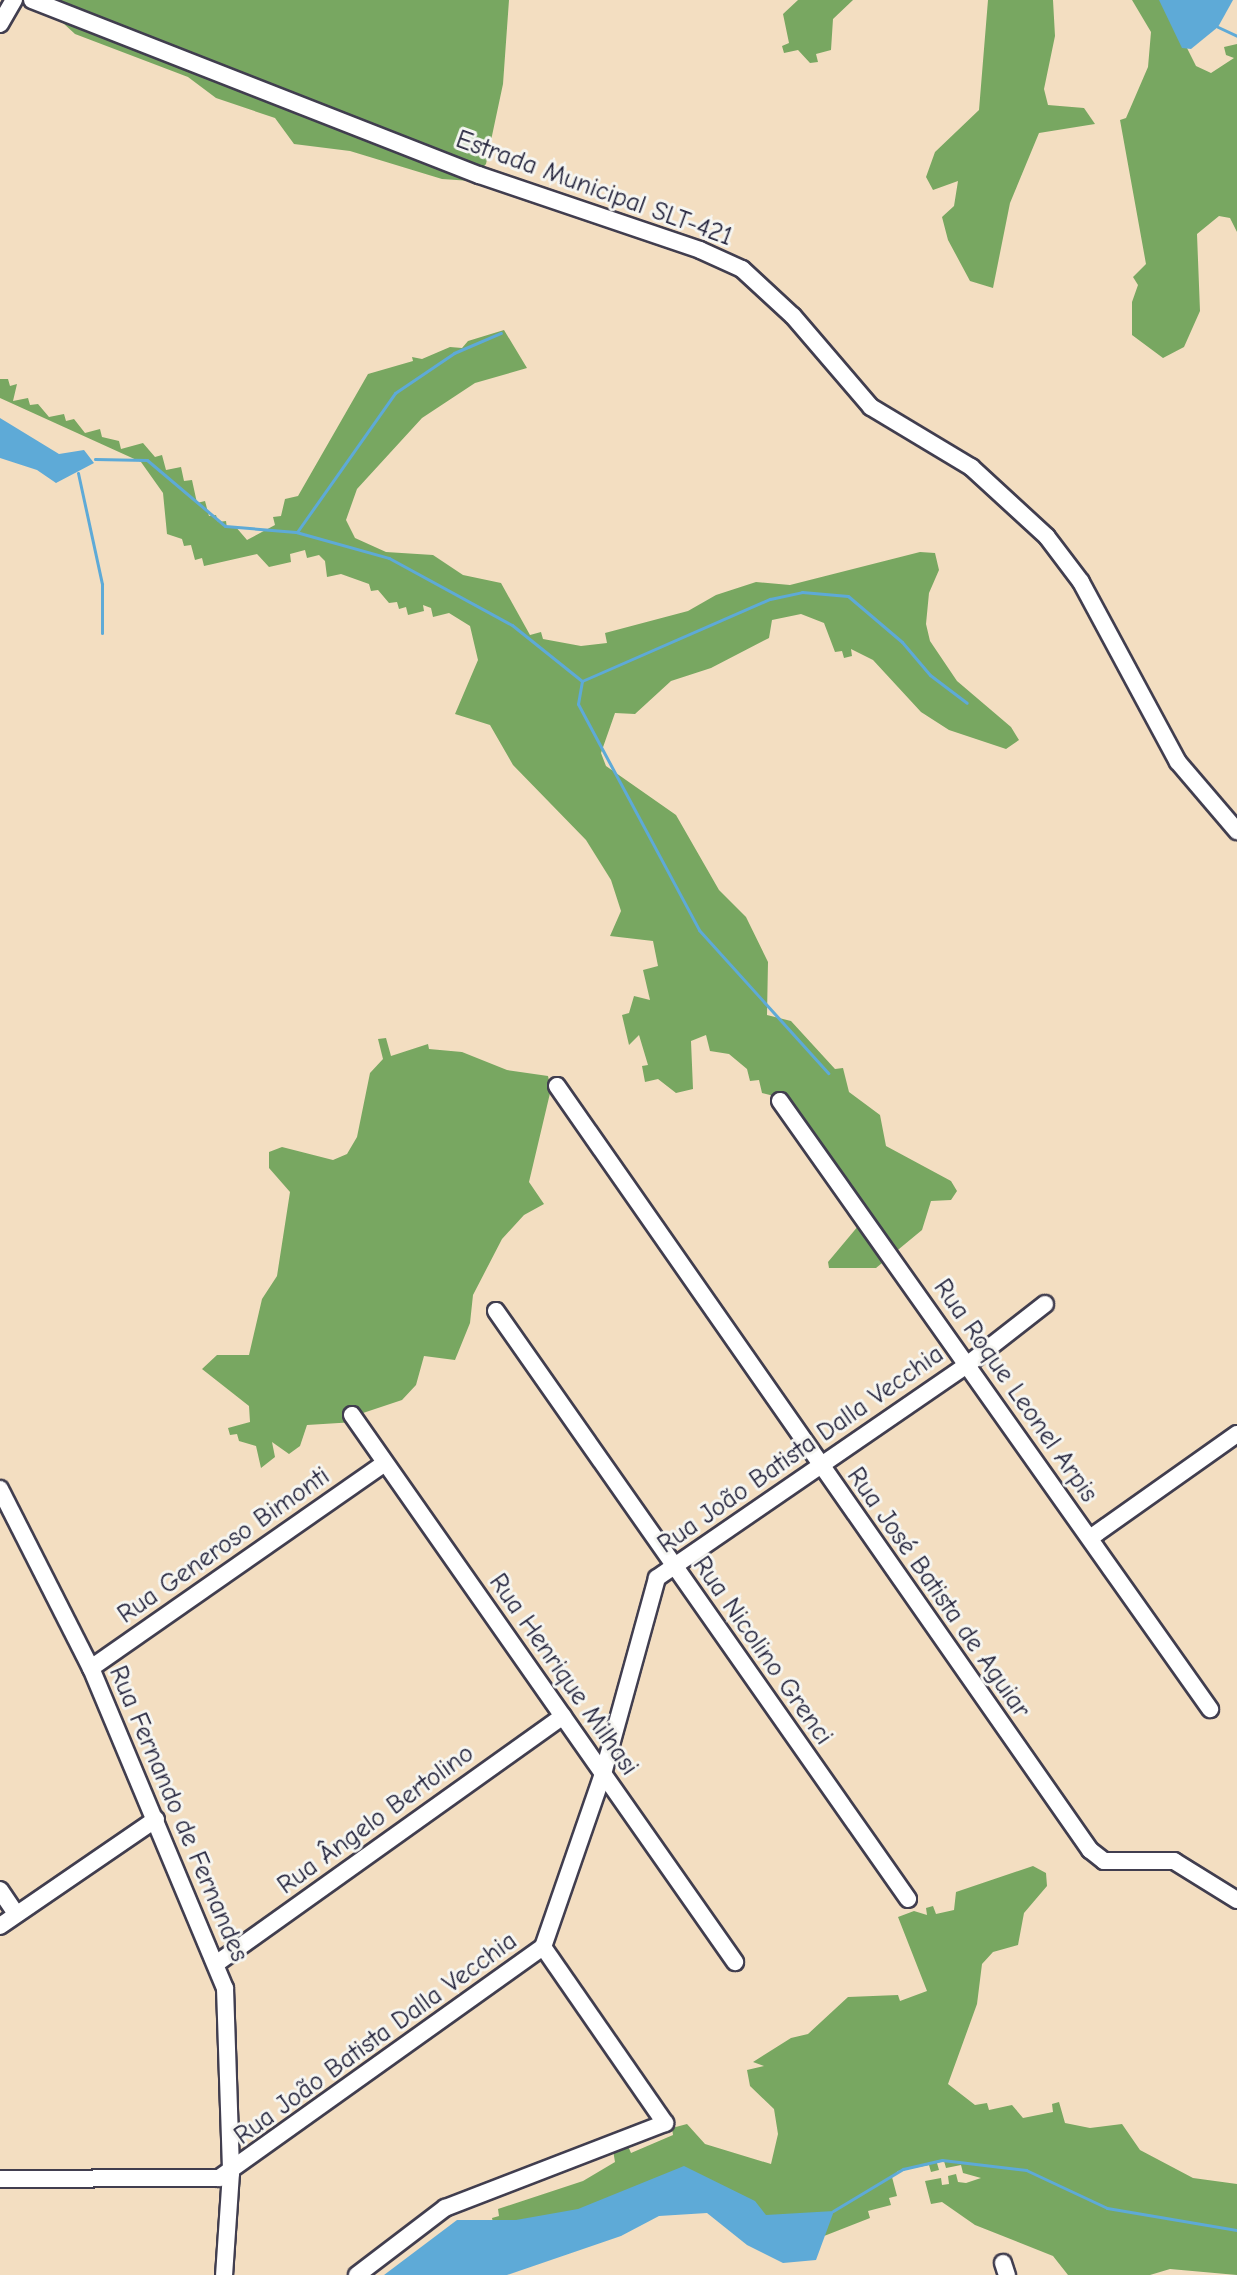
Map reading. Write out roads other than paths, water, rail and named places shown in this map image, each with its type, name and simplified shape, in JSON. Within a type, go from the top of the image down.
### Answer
[{"type":"street","points":[[0,24],[14,0]]},
{"type":"street","name":"Estrada Municipal SLT-421","points":[[32,0],[479,175],[742,269],[793,316],[871,407],[890,423],[971,467],[1047,537],[1081,582],[1178,762],[1237,831]]},
{"type":"street","name":"Rua José Batista de Aguiar","points":[[557,1086],[1090,1850],[1104,1861],[1174,1861],[1237,1900]]},
{"type":"street","name":"Rua Roque Leonel Arpis","points":[[780,1101],[1210,1709]]},
{"type":"street","name":"Rua João Batista Dalla Vecchia","points":[[0,2179],[219,2178],[231,2173],[543,1947],[603,1774],[649,1594],[657,1578],[967,1365],[1045,1304]]},
{"type":"street","name":"Rua Nicolino Grenci","points":[[496,1311],[908,1899]]},
{"type":"street","name":"Rua Henrique Milhasi","points":[[352,1415],[735,1962]]},
{"type":"street","points":[[1090,1538],[1237,1434]]},
{"type":"street","name":"Rua Generoso Bimonti","points":[[91,1668],[385,1463]]},
{"type":"street","name":"Rua Fernando de Fernandes","points":[[0,1489],[91,1668],[225,1988],[231,2173],[224,2275]]},
{"type":"street","name":"Rua Ângelo Bertolino","points":[[217,1963],[563,1716]]},
{"type":"street","points":[[0,1926],[156,1819]]},
{"type":"street","points":[[0,1890],[16,1914]]},
{"type":"street","points":[[357,2275],[445,2208],[665,2123],[543,1947]]},
{"type":"water","points":[[1159,0],[1233,0],[1218,27],[1191,49],[1182,48]]},
{"type":"water","points":[[0,418],[59,454],[84,450],[94,463],[56,483],[37,470],[0,458]]},
{"type":"water","points":[[684,2166],[755,2201],[766,2215],[834,2211],[816,2260],[783,2263],[747,2245],[707,2213],[659,2216],[621,2236],[507,2275],[384,2275],[457,2220],[516,2220],[578,2209]]},
{"type":"waterway","points":[[1218,27],[1237,36]]},
{"type":"waterway","points":[[297,532],[395,393],[454,353],[501,333]]},
{"type":"waterway","points":[[95,459],[147,460],[225,526],[296,532],[389,558],[512,625],[582,681],[578,704],[699,930],[828,1073]]},
{"type":"waterway","points":[[78,473],[102,584],[102,633]]},
{"type":"waterway","points":[[582,681],[770,599],[802,592],[848,596],[902,642],[930,675],[967,703]]},
{"type":"waterway","points":[[833,2211],[903,2169],[942,2160],[1026,2170],[1107,2208],[1237,2230]]}]
